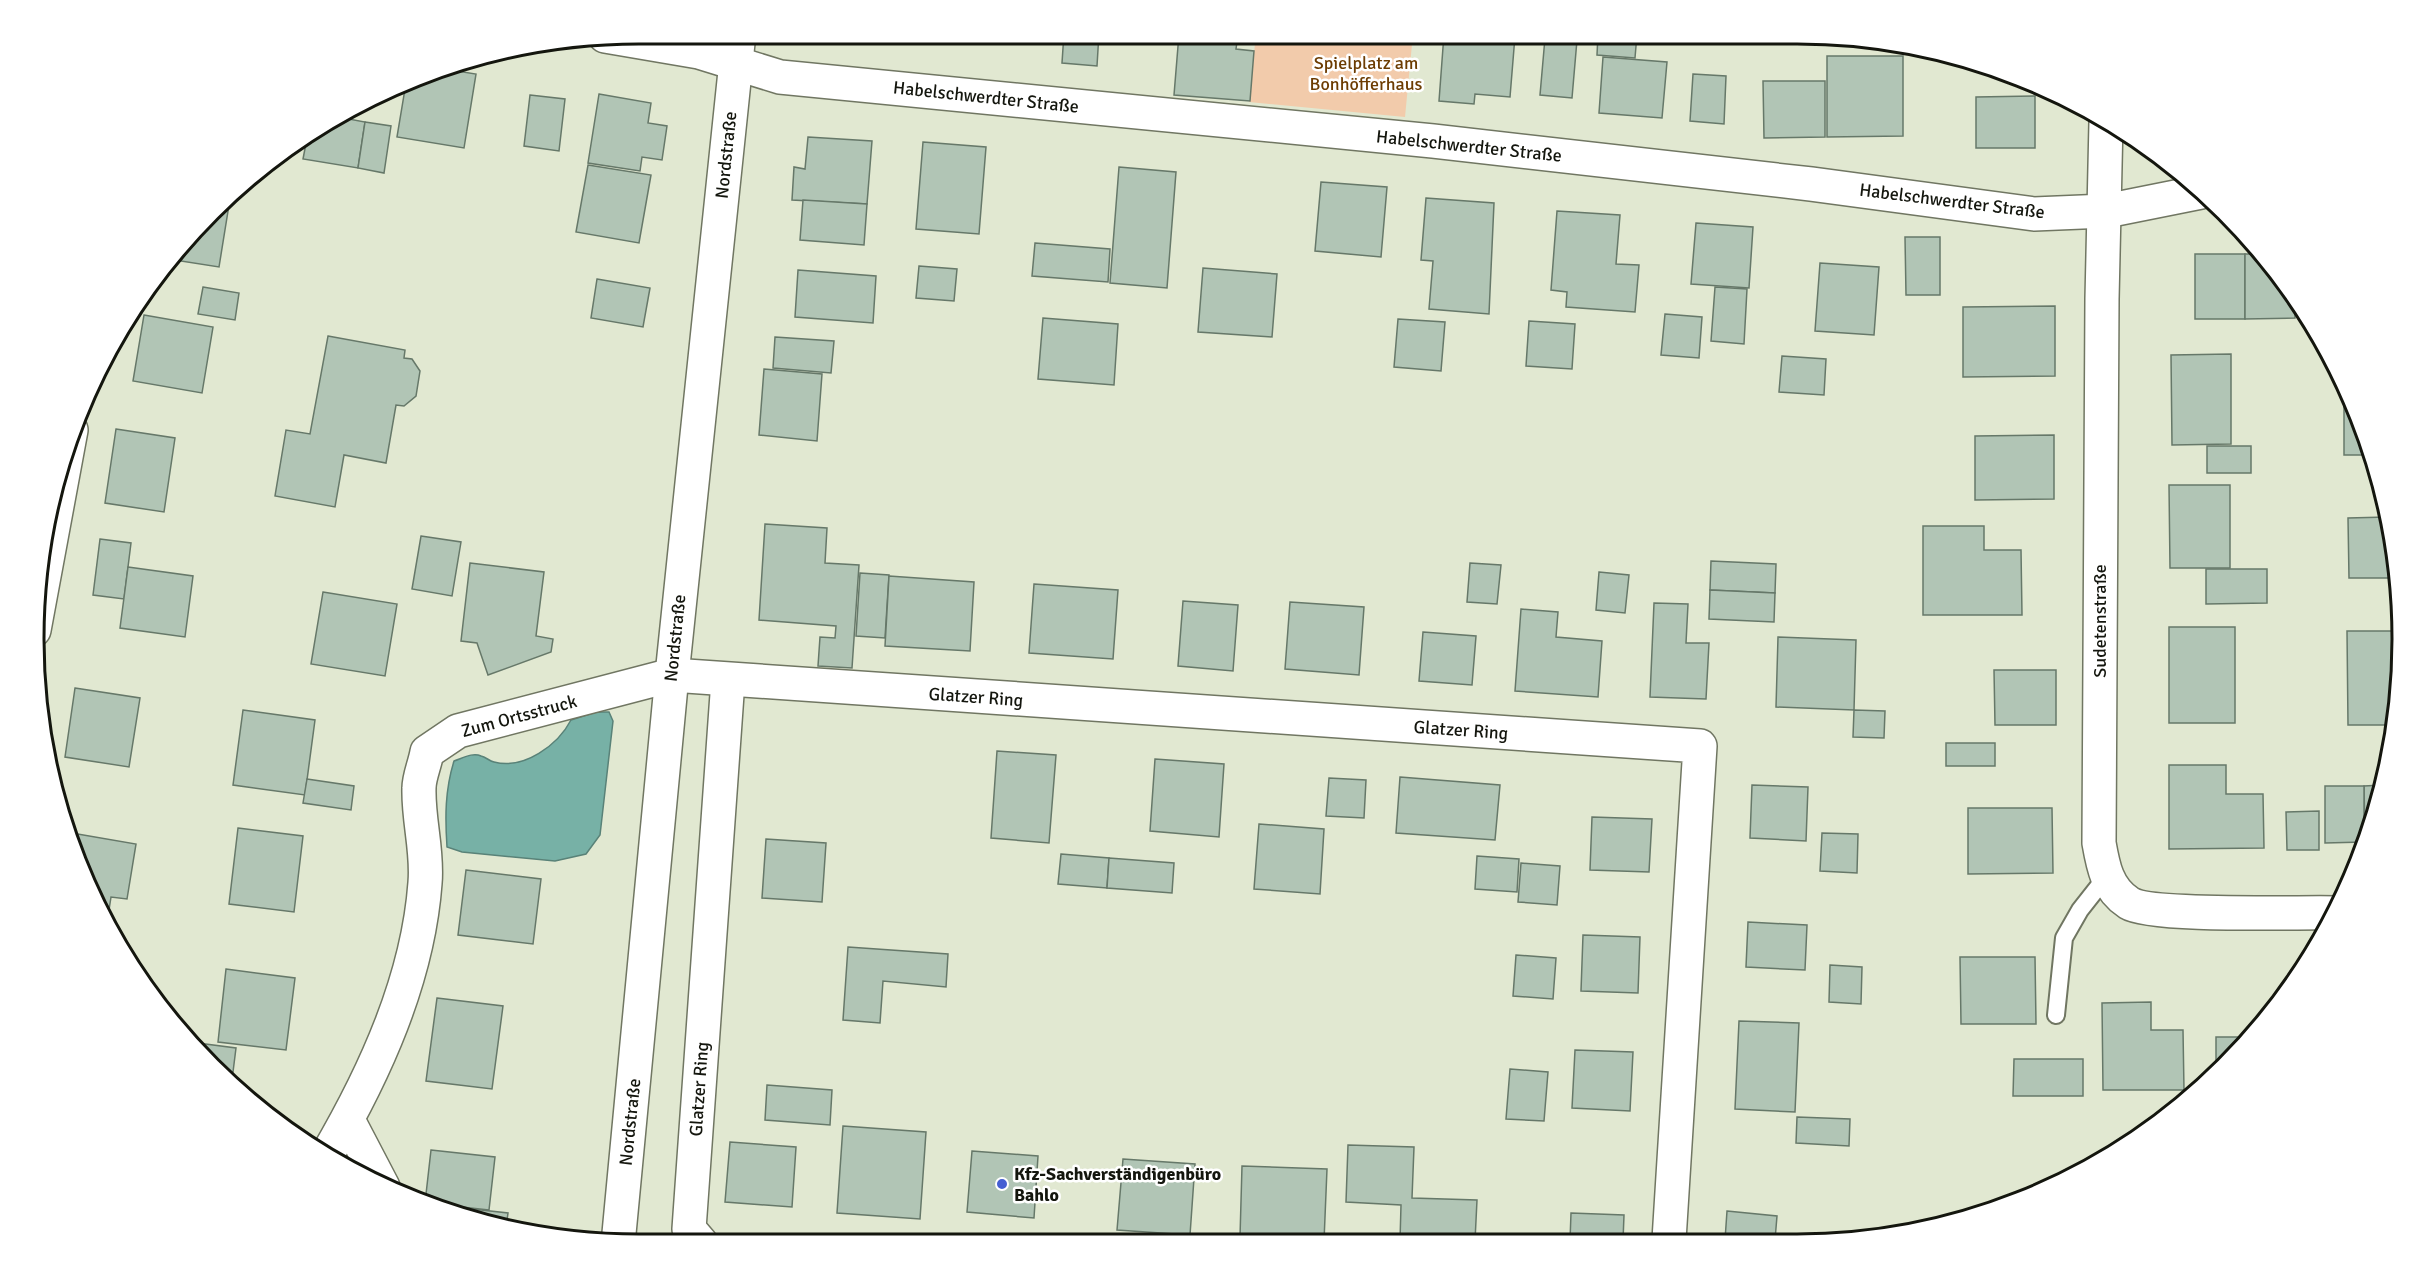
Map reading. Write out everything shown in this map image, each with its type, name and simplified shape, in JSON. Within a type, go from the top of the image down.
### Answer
[{"type":"street","name":"Habelschwerdter Straße","points":[[652,44],[699,52],[738,49],[780,77],[1433,141],[1811,184],[2034,214],[2106,211],[2192,194]]},
{"type":"street","name":"Nordstraße","points":[[619,1233],[672,675],[738,49]]},
{"type":"street","name":"Sudetenstraße","points":[[2106,131],[2106,211],[2102,299],[2099,843],[2106,877],[2129,903],[2162,910],[2324,913]]},
{"type":"street","name":"Glatzer Ring","points":[[672,675],[1700,746],[1669,1234]]},
{"type":"street","name":"Zum Ortsstruck","points":[[331,1149],[348,1120],[379,1053],[418,943],[426,879],[419,787],[427,753],[458,731],[672,675]]},
{"type":"street","name":"Glatzer Ring","points":[[693,1234],[689,1229],[728,680]]},
{"type":"street","points":[[348,1120],[376,1173]]},
{"type":"lane","points":[[2056,1015],[2064,938],[2080,910],[2106,877]]},
{"type":"green space","name":"Spielplatz am Bonhöfferhaus","points":[[1255,44],[1412,44],[1405,117],[1249,102]]},
{"type":"water","points":[[596,712],[609,712],[613,721],[600,835],[586,854],[555,861],[462,852],[447,847],[446,804],[454,761],[475,755],[505,764],[528,759],[558,738],[571,720]]},
{"type":"building","points":[[1063,44],[1098,44],[1097,66],[1062,63]]},
{"type":"building","points":[[1178,44],[1237,44],[1236,49],[1254,51],[1250,101],[1174,95]]},
{"type":"building","points":[[1443,44],[1514,44],[1510,97],[1475,94],[1474,104],[1439,101]]},
{"type":"building","points":[[1544,44],[1577,44],[1572,98],[1540,95]]},
{"type":"building","points":[[1598,44],[1636,44],[1635,58],[1597,55]]},
{"type":"building","points":[[1827,56],[1903,56],[1903,136],[1827,137]]},
{"type":"building","points":[[1603,57],[1667,62],[1662,118],[1599,113]]},
{"type":"building","points":[[460,71],[476,74],[464,148],[397,137],[405,92]]},
{"type":"building","points":[[1693,74],[1726,76],[1724,124],[1690,121]]},
{"type":"building","points":[[1763,81],[1825,81],[1825,137],[1764,138]]},
{"type":"building","points":[[599,94],[651,103],[648,123],[667,126],[662,160],[642,157],[640,171],[588,163]]},
{"type":"building","points":[[530,95],[565,99],[559,151],[524,146]]},
{"type":"building","points":[[2035,96],[2035,148],[1976,148],[1976,97]]},
{"type":"building","points":[[349,119],[365,122],[358,168],[303,159],[306,146],[341,123]]},
{"type":"building","points":[[365,122],[391,126],[384,173],[358,168]]},
{"type":"building","points":[[808,137],[872,141],[867,204],[792,200],[794,167],[805,169]]},
{"type":"building","points":[[923,142],[986,147],[979,234],[916,229]]},
{"type":"building","points":[[588,165],[651,175],[639,243],[576,232]]},
{"type":"building","points":[[1119,167],[1176,172],[1167,288],[1110,283]]},
{"type":"building","points":[[1321,182],[1387,187],[1381,257],[1315,251]]},
{"type":"building","points":[[1426,198],[1494,203],[1489,314],[1429,309],[1433,261],[1421,260]]},
{"type":"building","points":[[803,200],[867,204],[864,245],[800,240]]},
{"type":"building","points":[[229,208],[219,267],[179,261]]},
{"type":"building","points":[[1557,211],[1620,215],[1616,264],[1639,265],[1635,312],[1566,307],[1567,292],[1551,290]]},
{"type":"building","points":[[1696,223],[1753,227],[1749,288],[1691,284]]},
{"type":"building","points":[[1905,237],[1940,237],[1940,295],[1906,295]]},
{"type":"building","points":[[1035,243],[1110,249],[1108,282],[1032,276]]},
{"type":"building","points":[[2195,254],[2245,254],[2245,319],[2195,319]]},
{"type":"building","points":[[2245,254],[2250,254],[2291,308],[2295,318],[2245,319]]},
{"type":"building","points":[[1820,263],[1879,267],[1874,335],[1815,331]]},
{"type":"building","points":[[919,266],[957,269],[954,301],[916,298]]},
{"type":"building","points":[[1203,268],[1277,274],[1272,337],[1198,332]]},
{"type":"building","points":[[798,270],[876,276],[873,323],[795,317]]},
{"type":"building","points":[[597,279],[650,288],[643,327],[591,318]]},
{"type":"building","points":[[203,287],[239,293],[235,320],[198,314]]},
{"type":"building","points":[[1715,287],[1747,289],[1744,344],[1711,341]]},
{"type":"building","points":[[2055,306],[2055,376],[1963,377],[1963,307]]},
{"type":"building","points":[[1665,314],[1702,317],[1699,358],[1661,355]]},
{"type":"building","points":[[144,315],[213,327],[202,393],[133,381]]},
{"type":"building","points":[[1043,318],[1118,324],[1114,385],[1038,379]]},
{"type":"building","points":[[1398,319],[1445,322],[1441,371],[1394,367]]},
{"type":"building","points":[[1529,321],[1575,324],[1572,369],[1526,366]]},
{"type":"building","points":[[328,336],[405,350],[404,358],[412,359],[420,371],[416,396],[404,406],[396,405],[386,463],[344,455],[335,507],[275,496],[286,430],[310,434]]},
{"type":"building","points":[[775,337],[834,341],[831,373],[773,368]]},
{"type":"building","points":[[2231,354],[2231,444],[2172,445],[2171,355]]},
{"type":"building","points":[[1782,356],[1826,359],[1824,395],[1779,392]]},
{"type":"building","points":[[764,369],[822,374],[817,441],[759,435]]},
{"type":"building","points":[[2344,407],[2362,455],[2344,455]]},
{"type":"building","points":[[116,429],[175,438],[164,512],[105,503]]},
{"type":"building","points":[[2054,435],[2054,499],[1975,500],[1975,436]]},
{"type":"building","points":[[2207,446],[2251,446],[2251,473],[2207,473]]},
{"type":"building","points":[[2169,485],[2230,485],[2230,568],[2170,568]]},
{"type":"building","points":[[2379,517],[2388,578],[2349,578],[2348,518]]},
{"type":"building","points":[[765,524],[827,528],[825,563],[859,565],[852,668],[818,666],[820,637],[835,638],[836,626],[759,620]]},
{"type":"building","points":[[1923,526],[1984,526],[1984,550],[2021,550],[2022,615],[1923,615]]},
{"type":"building","points":[[421,536],[461,542],[452,596],[412,589]]},
{"type":"building","points":[[100,539],[131,543],[124,599],[93,595]]},
{"type":"building","points":[[1711,561],[1776,564],[1775,593],[1710,590]]},
{"type":"building","points":[[470,563],[544,572],[536,636],[553,639],[551,652],[488,675],[477,643],[461,641]]},
{"type":"building","points":[[1470,563],[1501,565],[1497,604],[1467,602]]},
{"type":"building","points":[[128,567],[193,576],[185,637],[120,628]]},
{"type":"building","points":[[2206,569],[2267,569],[2267,603],[2206,604]]},
{"type":"building","points":[[1599,572],[1629,575],[1625,613],[1596,610]]},
{"type":"building","points":[[860,573],[889,575],[885,638],[856,636]]},
{"type":"building","points":[[889,576],[974,582],[970,651],[885,646]]},
{"type":"building","points":[[1034,584],[1118,590],[1113,659],[1029,653]]},
{"type":"building","points":[[1710,590],[1775,593],[1774,622],[1709,619]]},
{"type":"building","points":[[323,592],[397,604],[385,676],[311,664]]},
{"type":"building","points":[[1183,601],[1238,605],[1233,671],[1178,666]]},
{"type":"building","points":[[1290,602],[1364,607],[1359,675],[1285,669]]},
{"type":"building","points":[[1654,603],[1688,604],[1686,643],[1709,643],[1706,699],[1650,697]]},
{"type":"building","points":[[1521,609],[1558,612],[1556,637],[1602,641],[1598,697],[1515,691]]},
{"type":"building","points":[[2169,627],[2235,627],[2235,723],[2169,723]]},
{"type":"building","points":[[2347,631],[2392,631],[2390,678],[2385,725],[2348,725]]},
{"type":"building","points":[[1423,632],[1476,636],[1472,685],[1419,681]]},
{"type":"building","points":[[1778,637],[1856,640],[1854,710],[1776,707]]},
{"type":"building","points":[[1994,670],[2056,670],[2056,725],[1995,725]]},
{"type":"building","points":[[75,688],[140,698],[129,767],[65,757]]},
{"type":"building","points":[[243,710],[315,720],[305,795],[233,785]]},
{"type":"building","points":[[1854,710],[1885,711],[1884,738],[1853,737]]},
{"type":"building","points":[[1946,743],[1995,743],[1995,766],[1946,766]]},
{"type":"building","points":[[997,751],[1056,755],[1049,843],[991,838]]},
{"type":"building","points":[[1155,759],[1224,764],[1219,837],[1150,831]]},
{"type":"building","points":[[2169,765],[2226,765],[2226,794],[2263,794],[2264,848],[2169,849]]},
{"type":"building","points":[[1400,777],[1500,785],[1495,840],[1396,833]]},
{"type":"building","points":[[1329,778],[1366,780],[1364,818],[1326,816]]},
{"type":"building","points":[[307,779],[354,786],[351,810],[303,803]]},
{"type":"building","points":[[1752,785],[1808,787],[1806,841],[1750,838]]},
{"type":"building","points":[[2325,786],[2364,786],[2364,817],[2355,842],[2325,843]]},
{"type":"building","points":[[2364,786],[2373,786],[2365,815]]},
{"type":"building","points":[[1968,808],[2052,808],[2053,873],[1968,874]]},
{"type":"building","points":[[2319,811],[2319,850],[2287,850],[2286,812]]},
{"type":"building","points":[[1592,817],[1652,819],[1649,872],[1590,870]]},
{"type":"building","points":[[1259,824],[1324,829],[1320,894],[1254,889]]},
{"type":"building","points":[[238,828],[303,836],[294,912],[229,904]]},
{"type":"building","points":[[1822,833],[1858,834],[1857,873],[1820,871]]},
{"type":"building","points":[[76,834],[136,844],[127,899],[111,897],[109,910]]},
{"type":"building","points":[[766,839],[826,843],[822,902],[762,898]]},
{"type":"building","points":[[1061,854],[1109,858],[1107,888],[1058,884]]},
{"type":"building","points":[[1477,856],[1519,859],[1517,892],[1475,889]]},
{"type":"building","points":[[1109,858],[1174,863],[1172,893],[1107,888]]},
{"type":"building","points":[[1521,863],[1560,866],[1557,905],[1518,902]]},
{"type":"building","points":[[466,870],[541,879],[533,944],[458,935]]},
{"type":"building","points":[[1748,922],[1807,925],[1805,970],[1746,967]]},
{"type":"building","points":[[1583,935],[1640,937],[1638,993],[1581,991]]},
{"type":"building","points":[[848,947],[948,954],[946,987],[883,981],[880,1023],[843,1020]]},
{"type":"building","points":[[1516,955],[1556,958],[1553,999],[1513,996]]},
{"type":"building","points":[[1960,957],[2035,957],[2036,1024],[1961,1024]]},
{"type":"building","points":[[1830,965],[1862,967],[1861,1004],[1829,1002]]},
{"type":"building","points":[[226,969],[295,978],[286,1050],[218,1042]]},
{"type":"building","points":[[437,998],[503,1006],[492,1089],[426,1081]]},
{"type":"building","points":[[2151,1002],[2151,1030],[2183,1030],[2184,1090],[2103,1090],[2102,1003]]},
{"type":"building","points":[[1739,1021],[1799,1023],[1795,1112],[1735,1109]]},
{"type":"building","points":[[2216,1037],[2239,1037],[2217,1060]]},
{"type":"building","points":[[202,1044],[236,1048],[233,1072],[230,1072]]},
{"type":"building","points":[[1575,1050],[1633,1052],[1630,1111],[1572,1108]]},
{"type":"building","points":[[2014,1059],[2083,1059],[2083,1096],[2013,1096]]},
{"type":"building","points":[[1510,1069],[1548,1072],[1544,1121],[1506,1119]]},
{"type":"building","points":[[767,1085],[832,1090],[830,1125],[765,1120]]},
{"type":"building","points":[[1797,1117],[1850,1119],[1849,1146],[1796,1143]]},
{"type":"building","points":[[843,1126],[926,1132],[920,1219],[837,1213]]},
{"type":"building","points":[[730,1142],[796,1147],[792,1207],[725,1202]]},
{"type":"building","points":[[1348,1145],[1414,1147],[1412,1198],[1477,1200],[1475,1234],[1400,1234],[1401,1205],[1346,1202]]},
{"type":"building","points":[[431,1150],[495,1157],[489,1210],[461,1207],[426,1195]]},
{"type":"building","name":"Kfz-Sachverständigenbüro Bahlo","points":[[972,1151],[1038,1156],[1034,1218],[967,1212]]},
{"type":"building","points":[[1123,1159],[1195,1164],[1190,1234],[1117,1230]]},
{"type":"building","points":[[1242,1166],[1327,1169],[1324,1234],[1240,1234]]},
{"type":"building","points":[[466,1208],[508,1213],[507,1219]]},
{"type":"building","points":[[1727,1211],[1777,1216],[1776,1234],[1725,1234]]},
{"type":"building","points":[[1571,1213],[1624,1215],[1623,1234],[1570,1234]]},
{"type":"place","name":"Kfz-Sachverständigenbüro Bahlo","points":[[1002,1184]]}]
